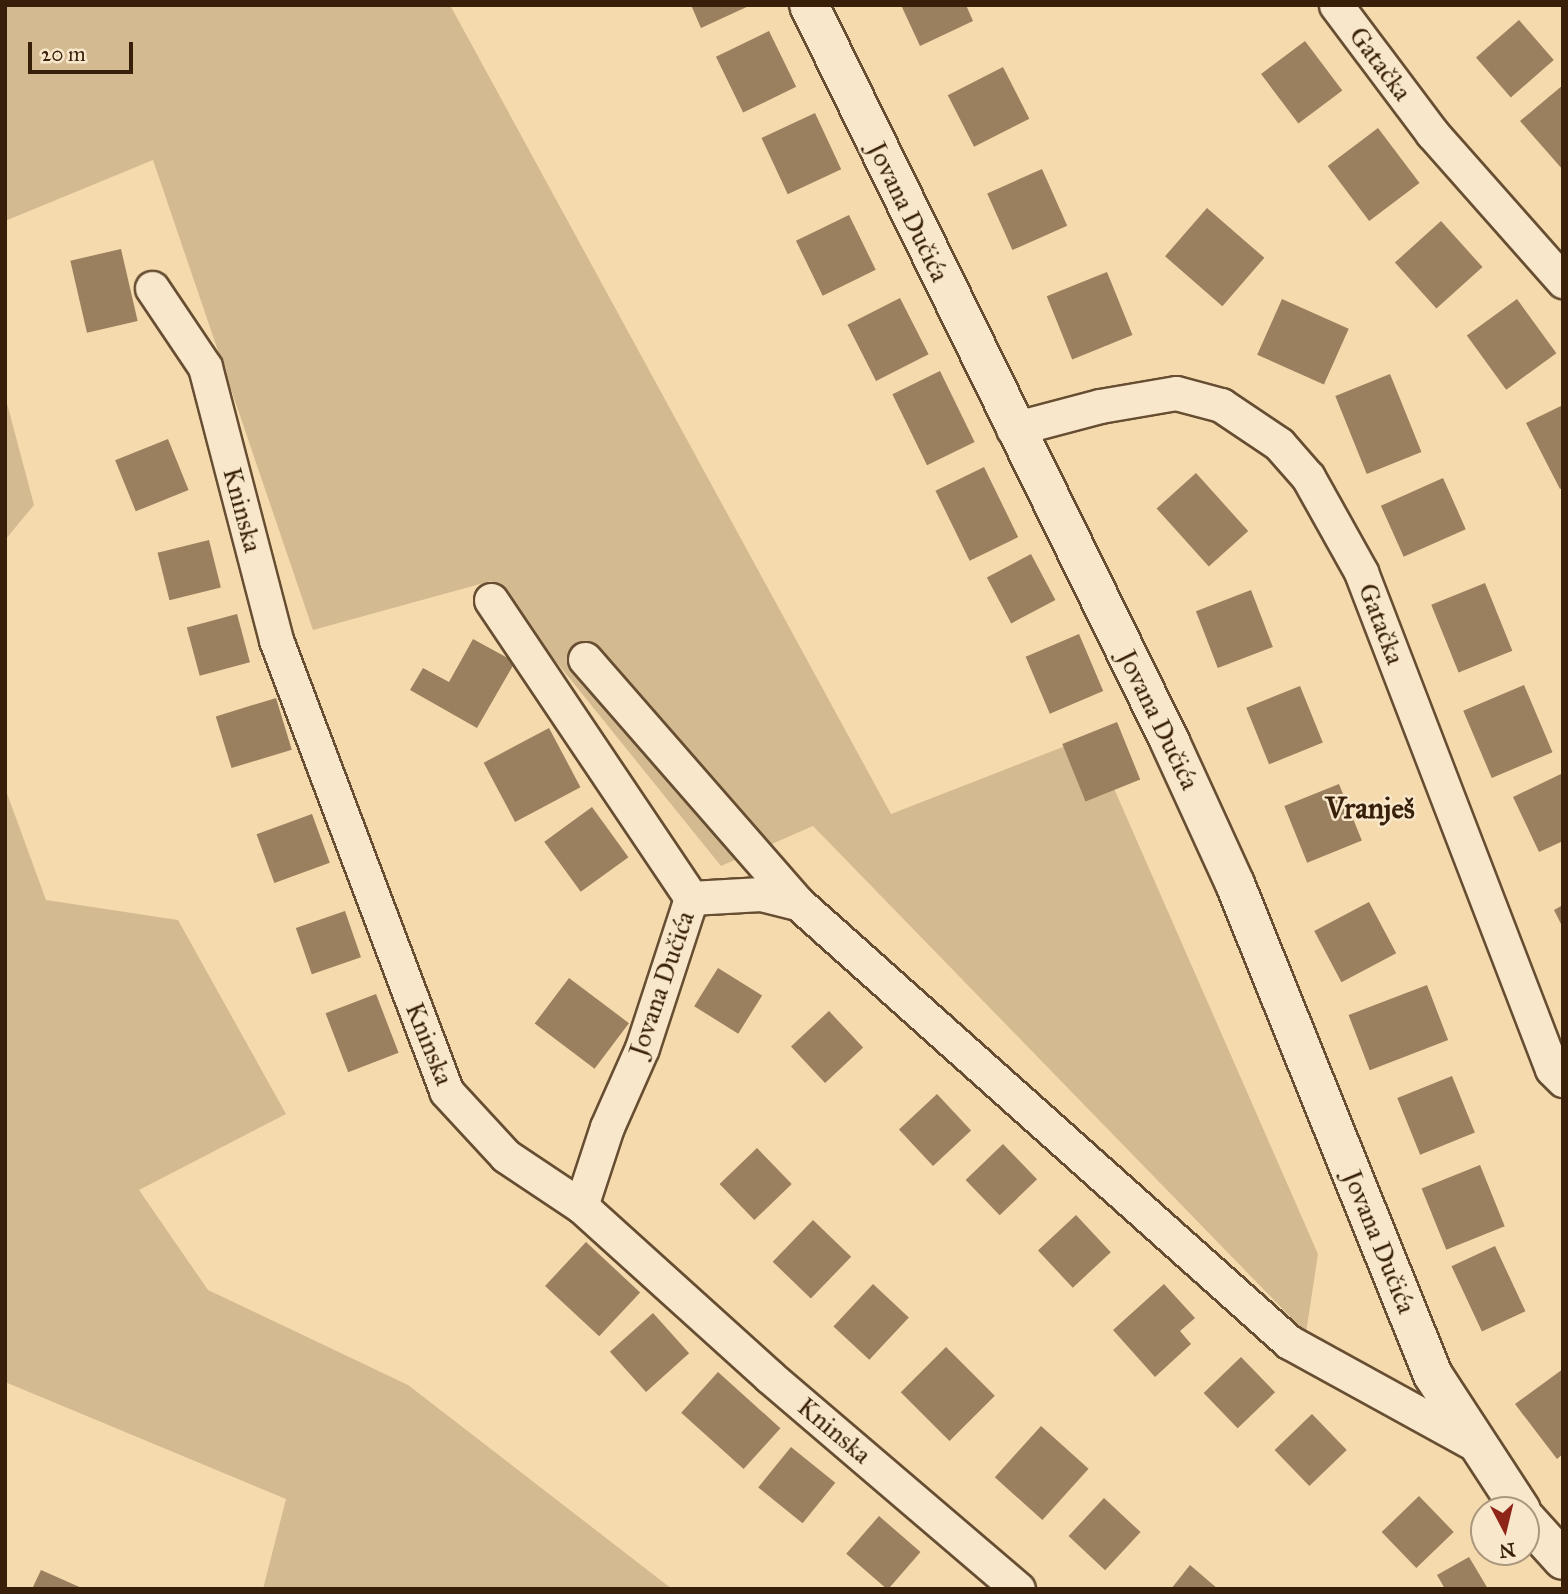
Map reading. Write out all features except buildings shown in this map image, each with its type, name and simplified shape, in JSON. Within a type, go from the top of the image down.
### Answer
[{"type":"main road","name":"Jovana Dučića","points":[[809,5],[1013,429],[1170,742],[1235,884],[1433,1375],[1512,1496]]},
{"type":"main road","points":[[1540,1535],[1563,1560]]},
{"type":"street","name":"Gatačka","points":[[1336,5],[1432,133],[1563,281]]},
{"type":"street","name":"Kninska","points":[[152,288],[205,367],[276,640],[446,1091],[506,1156],[580,1206],[770,1377],[1018,1589]]},
{"type":"street","name":"Gatačka","points":[[1013,429],[1100,406],[1176,393],[1221,405],[1279,444],[1308,477],[1361,572],[1552,1069],[1563,1080]]},
{"type":"street","points":[[491,600],[691,898]]},
{"type":"street","points":[[585,659],[798,903]]},
{"type":"street","name":"Jovana Dučića","points":[[580,1206],[607,1127],[642,1048],[691,898],[761,894],[798,903],[1289,1342],[1480,1447]]},
{"type":"shaded area","points":[[5,5],[450,5],[891,814],[1091,736],[1318,1254],[1306,1333],[813,826],[721,866],[491,581],[313,630],[153,160],[5,221]]},
{"type":"shaded area","points":[[5,396],[34,505],[5,540]]},
{"type":"shaded area","points":[[5,788],[46,900],[178,920],[286,1114],[139,1190],[208,1290],[408,1385],[672,1589],[263,1589],[286,1499],[5,1382]]},
{"type":"district","name":"Vranješ","points":[[1370,808]]}]
